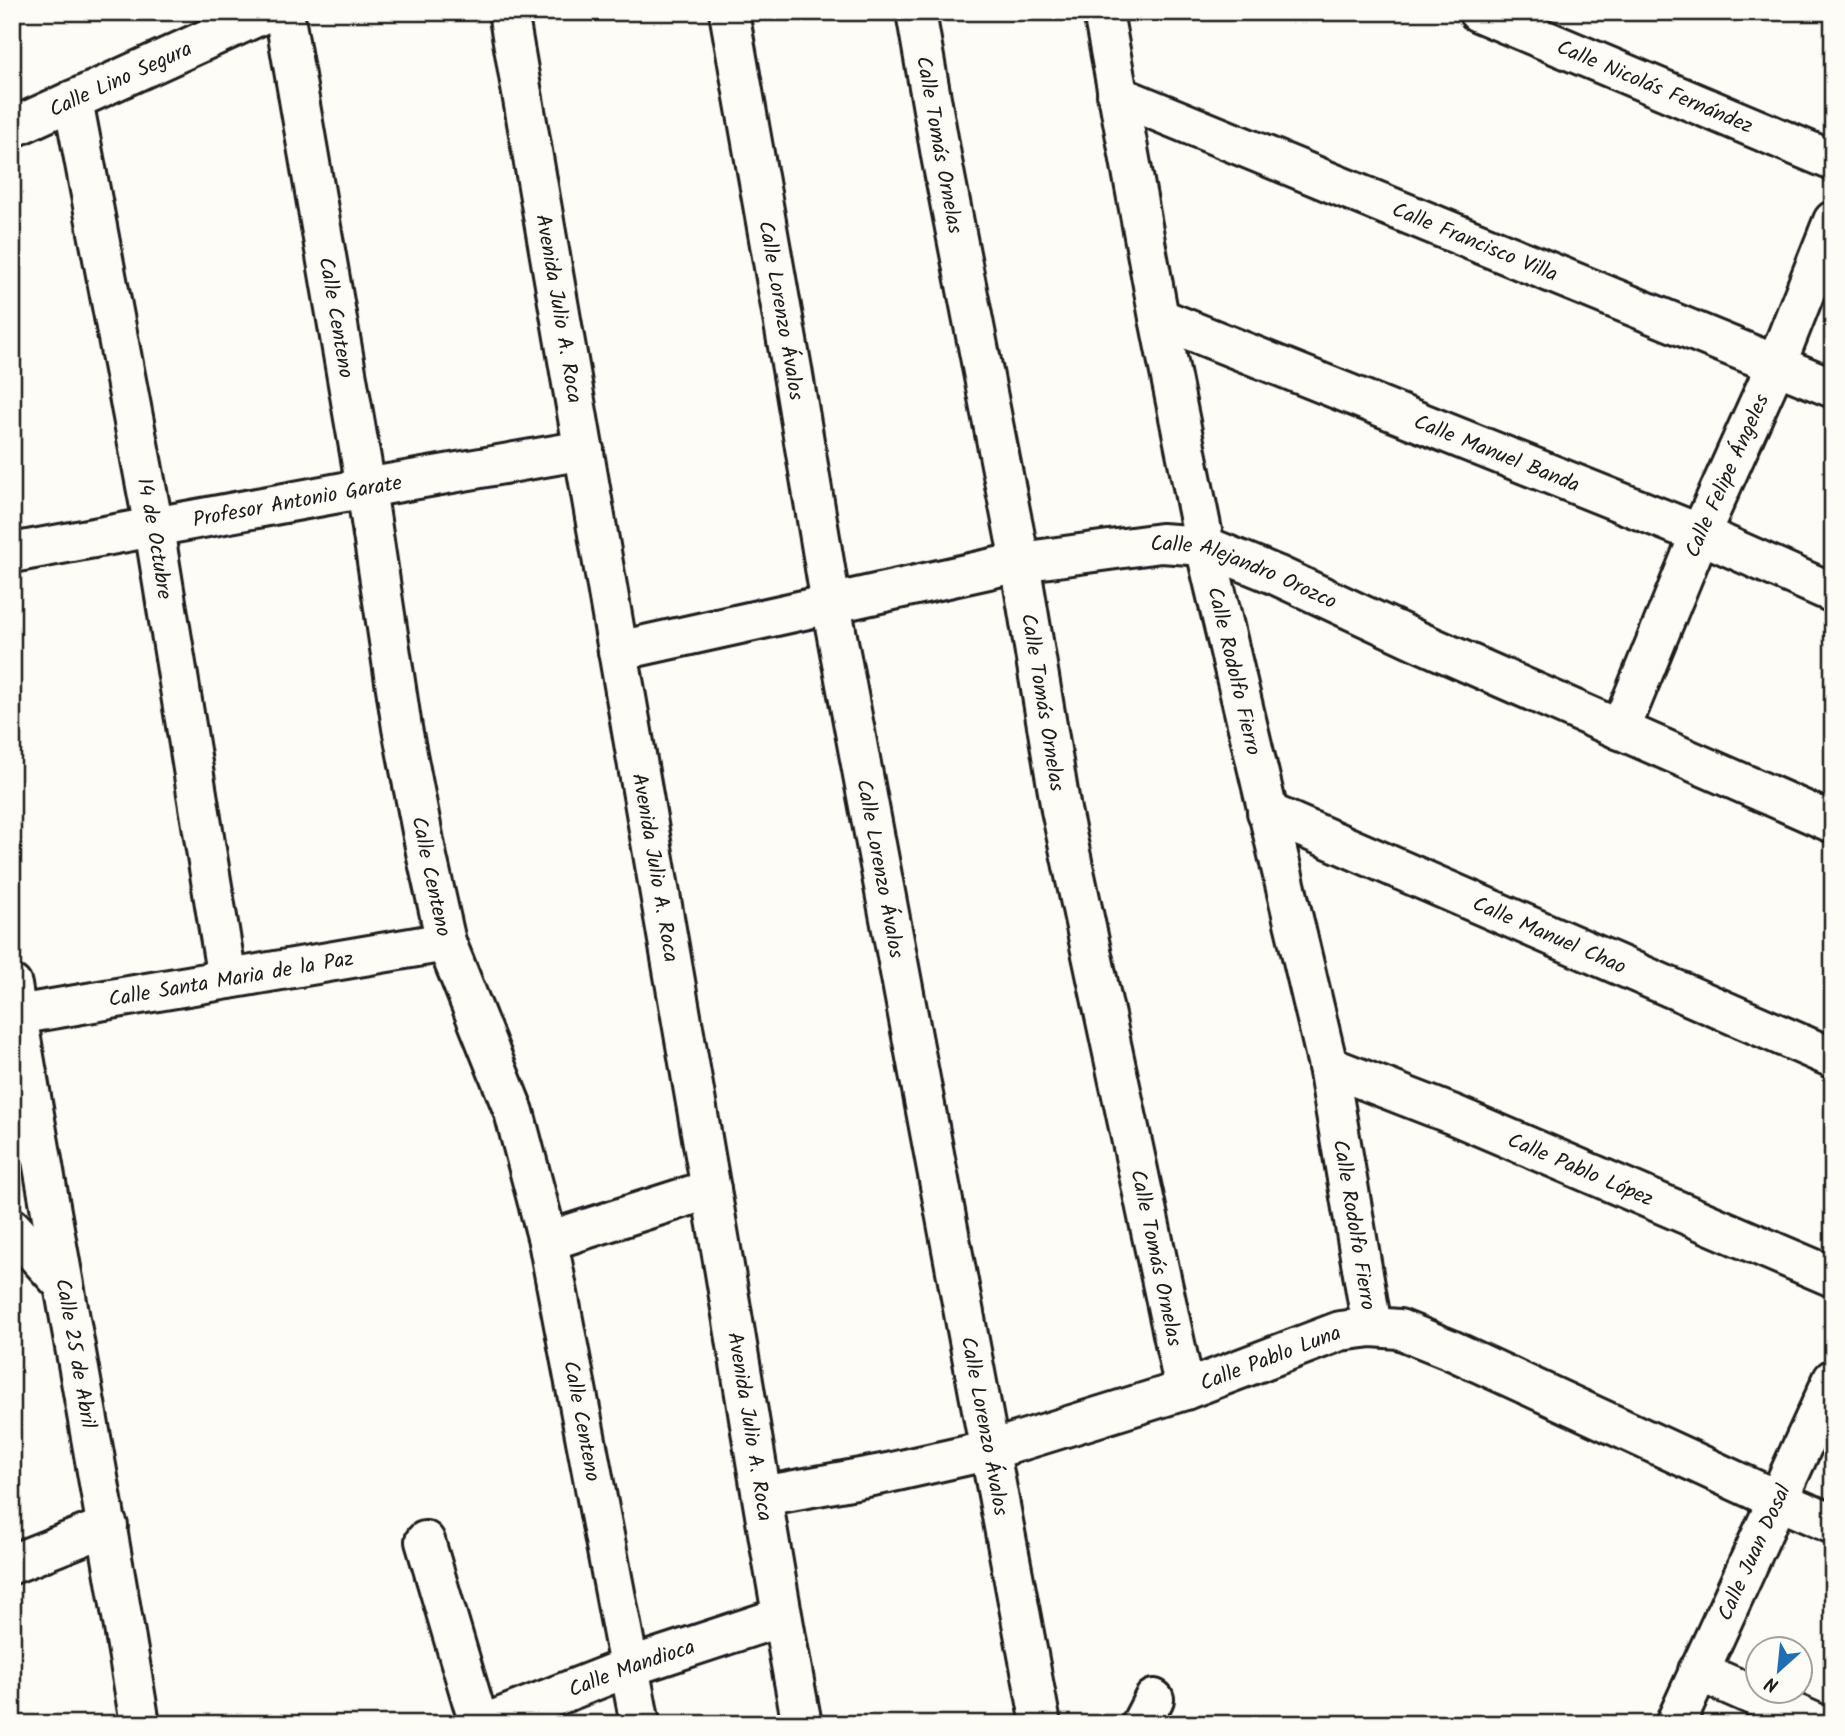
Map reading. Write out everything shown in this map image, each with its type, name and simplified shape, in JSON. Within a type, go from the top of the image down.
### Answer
[{"type":"street","name":"Calle Lino Segura","points":[[12,128],[267,12]]},
{"type":"street","name":"Calle Centeno","points":[[284,12],[366,488],[402,728],[446,942],[514,1112],[548,1241],[640,1724]]},
{"type":"street","name":"Avenida Julio A. Roca","points":[[508,12],[711,1189],[781,1616],[802,1724]]},
{"type":"street","name":"Calle Lorenzo Ávalos","points":[[729,12],[831,604],[1041,1724]]},
{"type":"street","name":"Calle Tomás Ornelas","points":[[916,12],[942,161],[1020,562],[1061,810],[1185,1390]]},
{"type":"street","name":"Calle Rodolfo Fierro","points":[[1102,12],[1205,546],[1328,1066],[1372,1327]]},
{"type":"street","name":"Calle Nicolás Fernández","points":[[1478,12],[1833,161]]},
{"type":"street","name":"Calle Francisco Villa","points":[[1116,95],[1833,388]]},
{"type":"street","name":"14 de Octubre","points":[[73,100],[154,528],[227,979]]},
{"type":"street","name":"Calle Felipe Ángeles","points":[[1620,730],[1700,534],[1776,365],[1833,221]]},
{"type":"street","name":"Calle Manuel Banda","points":[[1159,318],[1700,534],[1833,593]]},
{"type":"street","name":"Profesor Antonio Garate","points":[[12,553],[584,450]]},
{"type":"street","name":"Calle Alejandro Orozco","points":[[618,651],[1020,562],[1161,543],[1205,546],[1276,575],[1418,641],[1833,823]]},
{"type":"street","name":"Calle Manuel Chao","points":[[1267,812],[1833,1058]]},
{"type":"street","name":"Calle Santa Maria de la Paz","points":[[15,1000],[227,979],[446,942]]},
{"type":"street","name":"Calle 25 de Abril","points":[[15,1000],[62,1283],[108,1525],[140,1724]]},
{"type":"street","name":"Calle Pablo López","points":[[1328,1066],[1454,1115],[1833,1277]]},
{"type":"street","points":[[548,1241],[711,1189]]},
{"type":"street","points":[[12,1228],[62,1283]]},
{"type":"street","name":"Calle Pablo Luna","points":[[763,1496],[888,1473],[991,1450],[1185,1390],[1340,1331],[1372,1327],[1399,1329],[1449,1349],[1833,1524]]},
{"type":"street","name":"Calle Juan Dosal","points":[[1675,1724],[1833,1379]]},
{"type":"street","points":[[12,1564],[108,1525]]},
{"type":"street","points":[[425,1541],[479,1724]]},
{"type":"street","name":"Calle Mandioca","points":[[484,1724],[629,1667],[781,1616]]},
{"type":"street","points":[[1698,1671],[1818,1724]]}]
